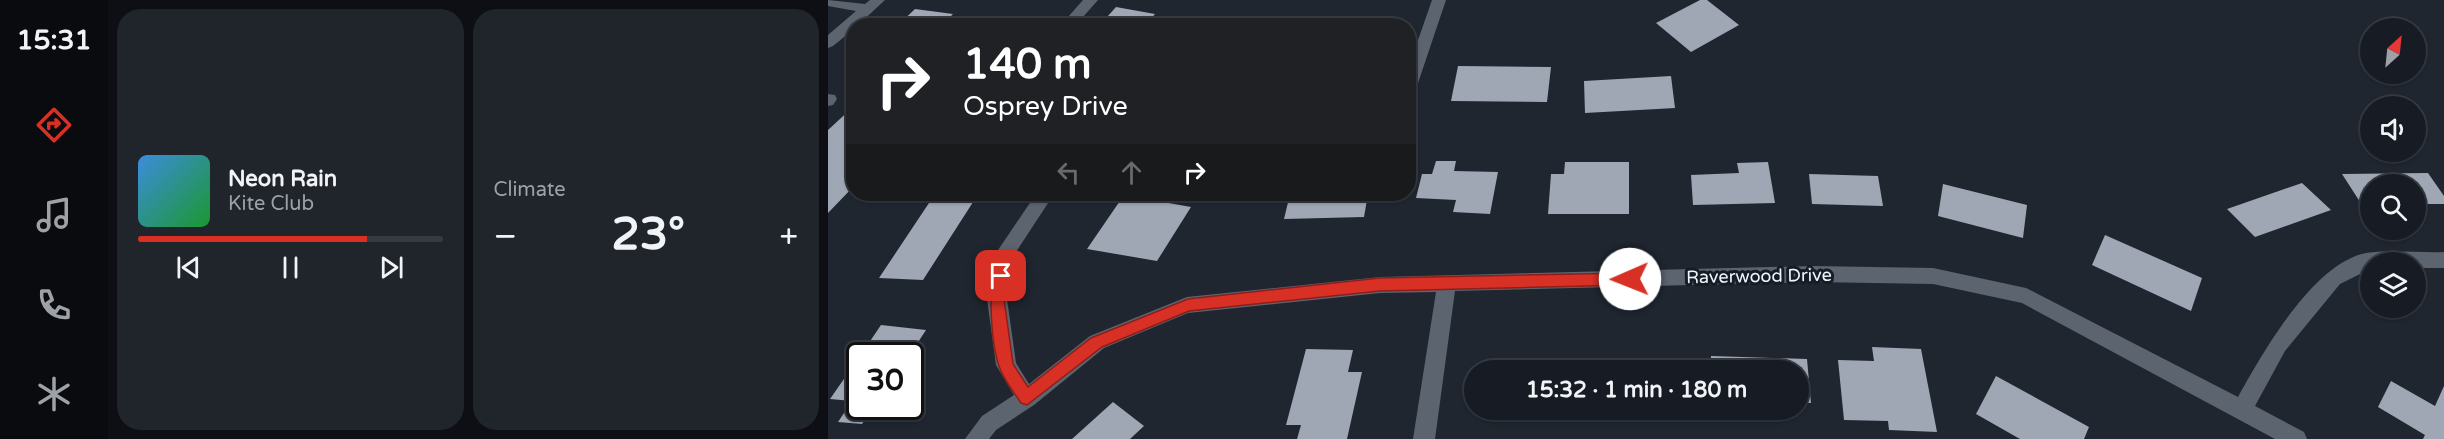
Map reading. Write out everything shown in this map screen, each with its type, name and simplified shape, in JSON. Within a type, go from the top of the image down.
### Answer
[{"type":"street","points":[[1027,398],[1006,365],[997,299],[1005,253],[1040,201]]},
{"type":"street","points":[[2242,410],[2278,345],[2333,278],[2366,261],[2444,260]]},
{"type":"street","name":"Raverwood Drive","points":[[976,439],[989,423],[1027,398],[1097,342],[1188,305],[1380,285],[1802,275],[1933,276],[2026,296],[2296,439]]},
{"type":"street","points":[[1424,439],[1447,283]]},
{"type":"lane","points":[[1074,18],[1091,0]]},
{"type":"lane","points":[[1416,68],[1439,0]]},
{"type":"lane","points":[[828,2],[873,4]]},
{"type":"lane","points":[[857,18],[873,4]]},
{"type":"lane","points":[[828,43],[846,27]]},
{"type":"building","points":[[1700,0],[1707,0],[1739,25],[1691,52],[1656,23]]},
{"type":"building","points":[[1116,7],[1155,14],[1152,18],[1106,18]]},
{"type":"building","points":[[915,9],[953,14],[949,18],[905,18]]},
{"type":"building","points":[[1458,66],[1551,67],[1547,102],[1451,101]]},
{"type":"building","points":[[1671,76],[1675,108],[1585,113],[1584,81]]},
{"type":"building","points":[[846,113],[846,194],[828,213],[828,130]]},
{"type":"building","points":[[1436,161],[1456,161],[1454,171],[1498,172],[1490,214],[1453,212],[1456,200],[1416,198],[1422,174],[1432,174]]},
{"type":"building","points":[[1565,162],[1629,162],[1629,214],[1548,214],[1551,174],[1564,174]]},
{"type":"building","points":[[1768,162],[1775,203],[1693,205],[1691,175],[1739,173],[1737,163]]},
{"type":"building","points":[[2428,173],[2444,196],[2444,204],[2426,204],[2426,174],[2360,174],[2360,202],[2342,174]]},
{"type":"building","points":[[1809,174],[1878,176],[1883,206],[1812,204]]},
{"type":"building","points":[[2302,183],[2331,210],[2255,237],[2227,209]]},
{"type":"building","points":[[1943,184],[2027,205],[2023,238],[1938,216]]},
{"type":"building","points":[[930,201],[974,201],[923,280],[879,278]]},
{"type":"building","points":[[1120,201],[1158,201],[1191,207],[1157,261],[1087,249]]},
{"type":"building","points":[[1288,201],[1367,201],[1364,217],[1284,219]]},
{"type":"building","points":[[2105,235],[2202,278],[2191,311],[2092,265]]},
{"type":"building","points":[[881,325],[926,330],[918,342],[869,342]]},
{"type":"building","points":[[1872,347],[1921,349],[1937,432],[1889,430],[1888,421],[1844,420],[1838,360],[1874,361]]},
{"type":"building","points":[[1306,349],[1353,350],[1348,372],[1362,372],[1347,439],[1297,439],[1301,425],[1286,425]]},
{"type":"building","points":[[1711,356],[1807,360],[1711,360]]},
{"type":"building","points":[[846,376],[846,400],[830,399]]},
{"type":"building","points":[[1996,376],[2089,427],[2084,439],[2020,439],[1976,414]]},
{"type":"building","points":[[2391,381],[2435,406],[2444,386],[2444,439],[2423,439],[2425,435],[2378,407]]},
{"type":"building","points":[[1113,402],[1144,426],[1130,439],[1072,439]]},
{"type":"building","points":[[846,410],[846,420],[865,420],[862,424],[838,422]]},
{"type":"route","points":[[1001,276],[997,299],[1006,365],[1027,398],[1097,342],[1188,305],[1380,285],[1630,279]]}]
